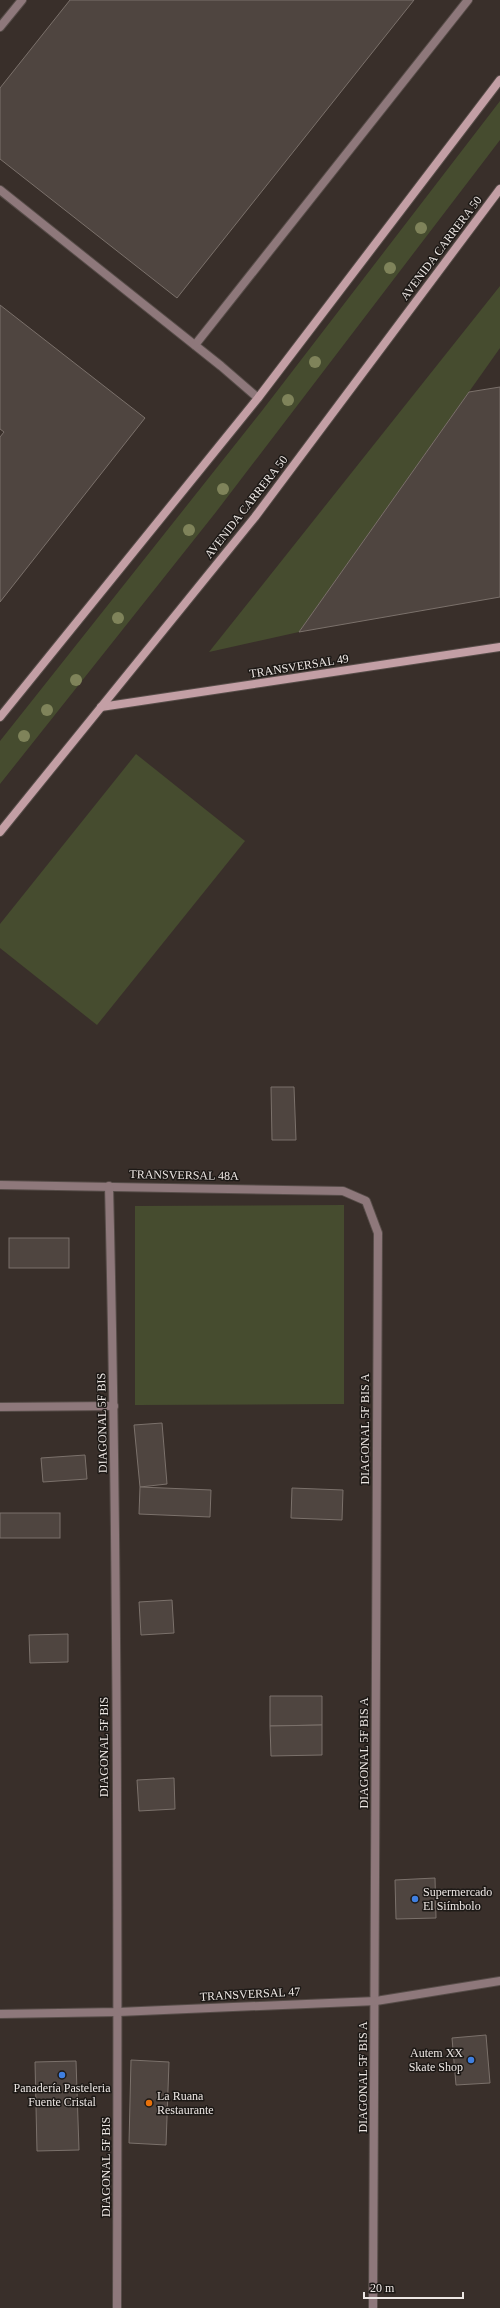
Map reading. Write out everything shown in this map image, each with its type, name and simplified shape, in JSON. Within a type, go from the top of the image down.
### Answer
[{"type":"main road","points":[[0,717],[258,398],[500,80]]},
{"type":"main road","name":"AVENIDA CARRERA 50","points":[[0,832],[255,517],[500,189]]},
{"type":"main road","name":"TRANSVERSAL 49","points":[[101,707],[500,648]]},
{"type":"street","points":[[0,27],[22,0]]},
{"type":"street","points":[[195,345],[468,0]]},
{"type":"street","points":[[0,190],[195,345],[258,398]]},
{"type":"street","name":"TRANSVERSAL 48A","points":[[0,1185],[343,1191],[366,1201]]},
{"type":"street","name":"DIAGONAL 5F BIS","points":[[109,1186],[114,1406],[118,2012],[117,2308]]},
{"type":"street","name":"DIAGONAL 5F BIS A","points":[[366,1201],[378,1233],[376,2001],[373,2308]]},
{"type":"street","points":[[0,1407],[114,1406]]},
{"type":"street","name":"TRANSVERSAL 47","points":[[0,2014],[118,2012],[376,2001],[500,1980]]},
{"type":"green space","points":[[500,101],[500,140],[216,512],[0,784],[0,741],[261,412]]},
{"type":"green space","points":[[500,286],[500,348],[299,632],[209,652]]},
{"type":"green space","points":[[136,754],[245,841],[97,1025],[0,948],[0,924]]},
{"type":"green space","points":[[344,1205],[344,1404],[135,1405],[135,1206]]},
{"type":"building","points":[[70,0],[414,0],[177,298],[0,159],[0,88]]},
{"type":"building","points":[[0,305],[145,418],[0,602],[0,437],[4,432],[0,429]]},
{"type":"building","points":[[500,387],[500,597],[299,632],[469,392]]},
{"type":"building","points":[[271,1087],[294,1087],[296,1140],[272,1140]]},
{"type":"building","points":[[9,1238],[69,1238],[69,1268],[9,1268]]},
{"type":"building","points":[[162,1423],[167,1484],[140,1487],[134,1425]]},
{"type":"building","points":[[85,1455],[87,1479],[43,1482],[41,1458]]},
{"type":"building","points":[[140,1487],[211,1490],[210,1517],[139,1514]]},
{"type":"building","points":[[292,1488],[343,1490],[342,1520],[291,1518]]},
{"type":"building","points":[[0,1513],[60,1513],[60,1538],[0,1538]]},
{"type":"building","points":[[172,1600],[174,1633],[141,1635],[139,1602]]},
{"type":"building","points":[[68,1634],[68,1662],[30,1663],[29,1635]]},
{"type":"building","points":[[270,1696],[322,1696],[322,1725],[270,1726]]},
{"type":"building","points":[[322,1725],[322,1755],[271,1756],[270,1726]]},
{"type":"building","points":[[174,1778],[175,1809],[139,1811],[137,1780]]},
{"type":"building","name":"Supermercado El Siímbolo","points":[[435,1878],[436,1918],[396,1919],[395,1880]]},
{"type":"building","name":"Autem XX Skate Shop","points":[[486,2035],[490,2083],[456,2085],[452,2038]]},
{"type":"building","name":"La Ruana Restaurante","points":[[131,2060],[169,2062],[166,2145],[129,2143]]},
{"type":"building","points":[[76,2061],[79,2150],[37,2151],[35,2062]]},
{"type":"place","name":"Supermercado El Siímbolo","points":[[415,1899]]},
{"type":"place","name":"Autem XX Skate Shop","points":[[471,2060]]},
{"type":"place","name":"Panadería Pasteleria Fuente Cristal","points":[[62,2075]]},
{"type":"place","name":"La Ruana Restaurante","points":[[149,2103]]}]
